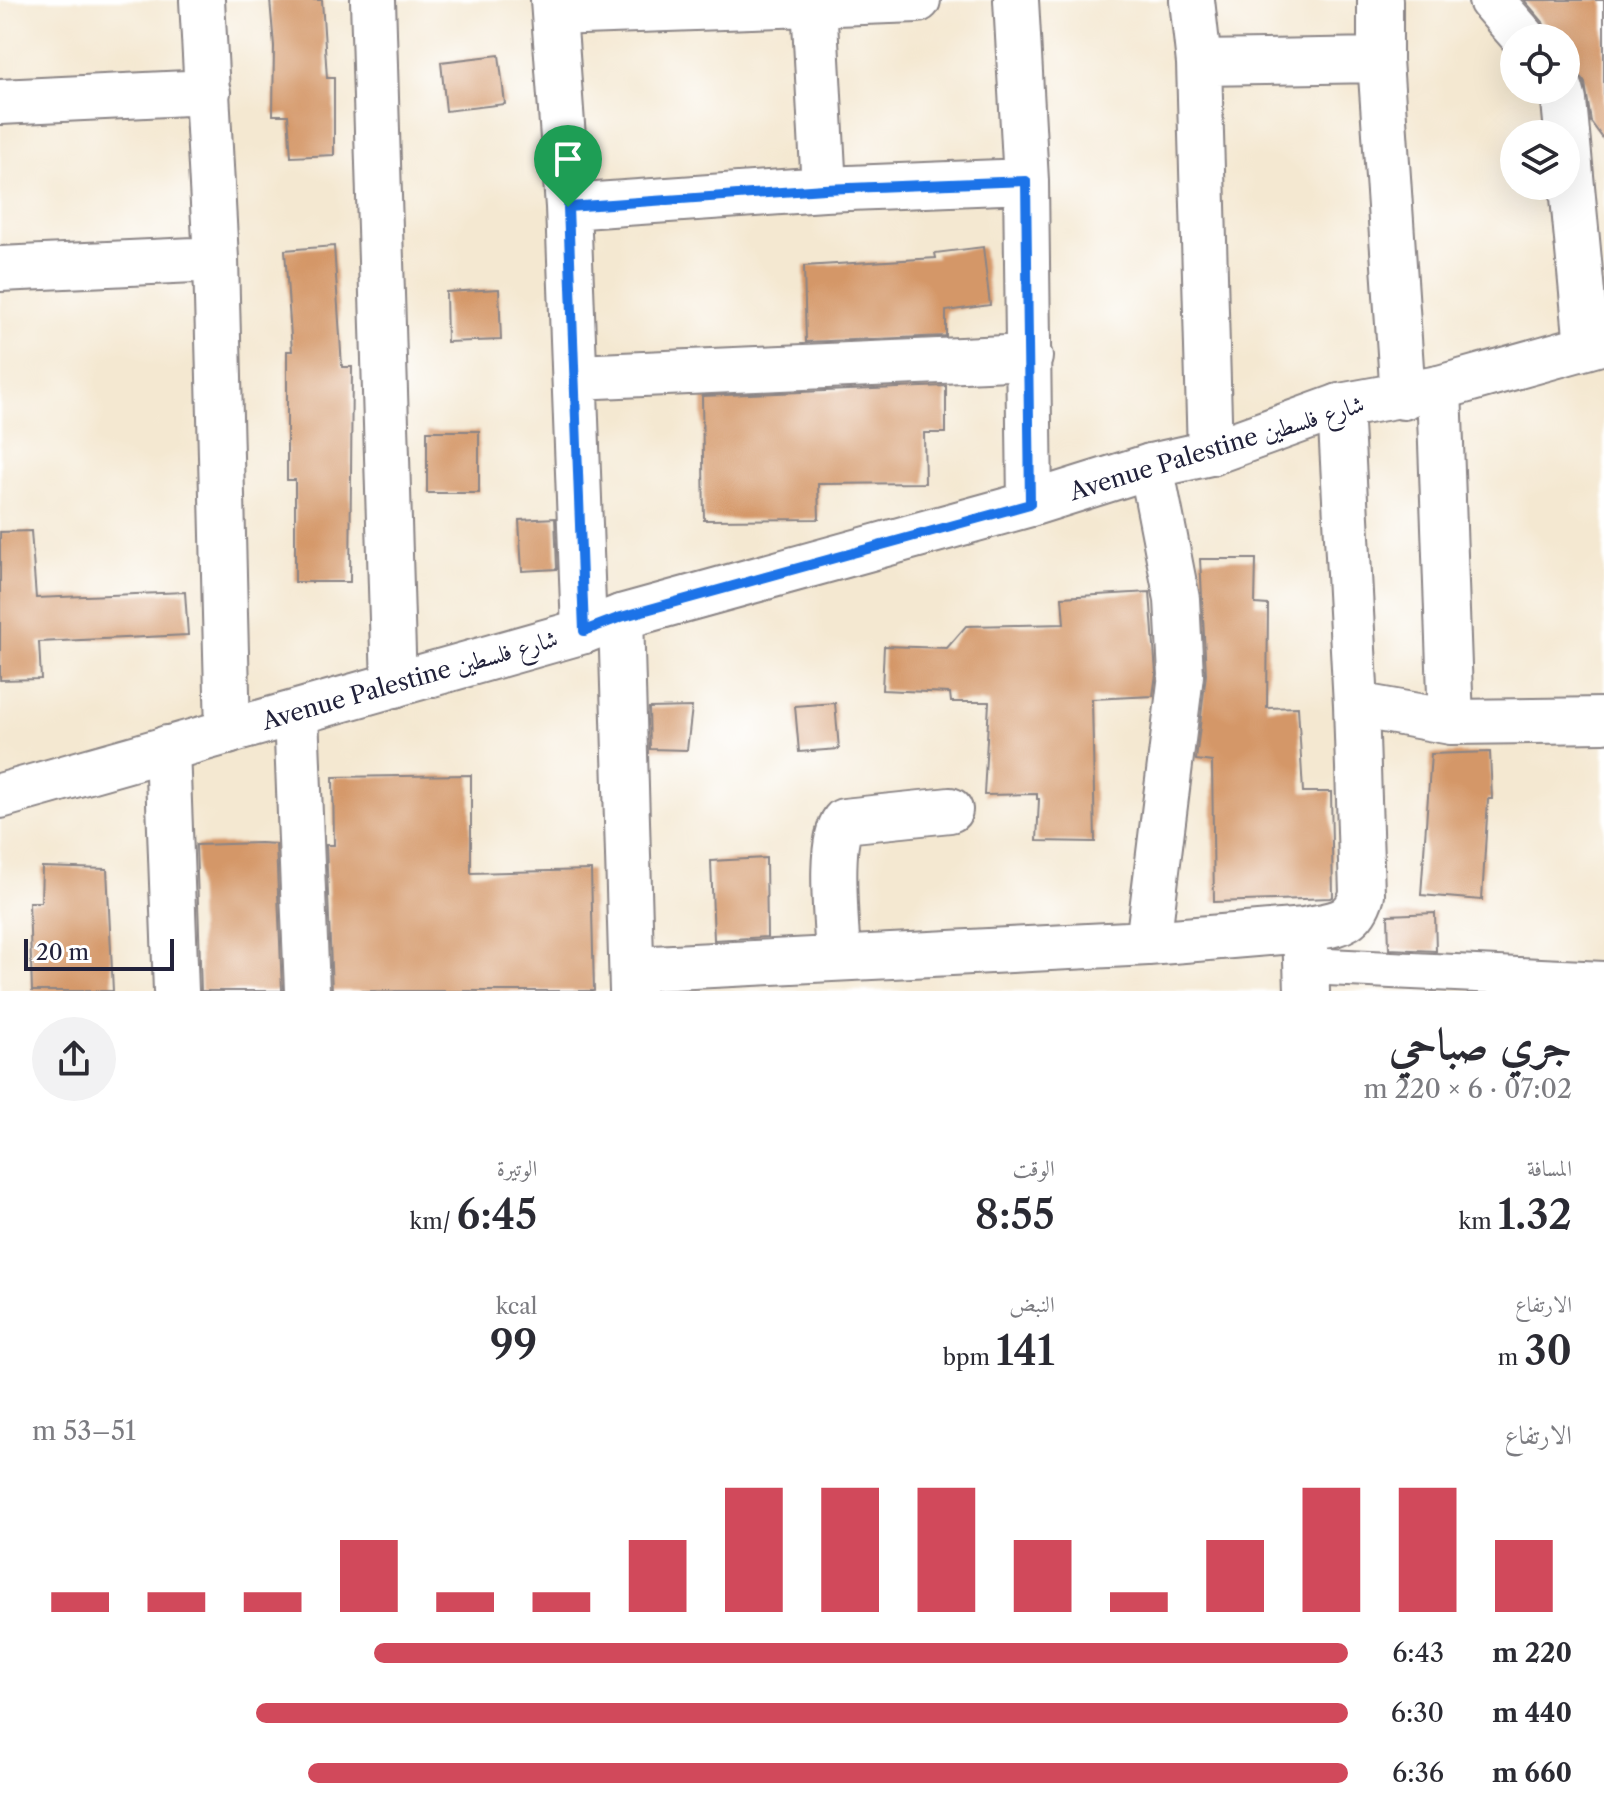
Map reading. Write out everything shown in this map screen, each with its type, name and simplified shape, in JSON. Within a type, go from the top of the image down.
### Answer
[{"type":"street","points":[[202,0],[216,259],[228,732]]},
{"type":"street","points":[[373,0],[394,685]]},
{"type":"street","points":[[918,0],[553,6],[568,207],[576,377],[602,624],[632,980],[838,958],[1148,943],[1306,962],[1604,980]]},
{"type":"street","points":[[1016,0],[1026,181],[1030,504]]},
{"type":"street","points":[[1192,0],[1199,63],[1210,453]]},
{"type":"street","points":[[1380,0],[1380,60],[1421,392],[1451,722]]},
{"type":"street","points":[[1491,0],[1512,24]]},
{"type":"street","points":[[791,3],[824,189]]},
{"type":"street","points":[[1199,63],[1380,60]]},
{"type":"street","points":[[0,102],[208,92]]},
{"type":"street","points":[[1564,104],[1596,344]]},
{"type":"street","points":[[568,207],[824,189],[1026,181]]},
{"type":"street","points":[[0,269],[216,259]]},
{"type":"street","name":"Avenue Palestine شارع فلسطين","points":[[0,796],[1030,504],[1151,466],[1210,453],[1340,406],[1421,392],[1596,344]]},
{"type":"street","points":[[576,377],[1030,357]]},
{"type":"street","points":[[1306,962],[1358,910],[1362,894],[1356,705],[1340,406]]},
{"type":"street","points":[[1148,943],[1181,675],[1177,599],[1151,466]]},
{"type":"street","points":[[1356,705],[1451,722],[1604,720]]},
{"type":"street","points":[[296,714],[307,991]]},
{"type":"street","points":[[167,748],[176,991]]},
{"type":"street","points":[[838,958],[834,846],[839,827],[844,821],[950,810]]},
{"type":"building","points":[[270,0],[322,0],[327,78],[334,78],[334,155],[291,157],[288,115],[273,115],[274,46]]},
{"type":"building","points":[[1524,0],[1604,0],[1604,140],[1591,122],[1585,83],[1580,75],[1580,24],[1543,22]]},
{"type":"building","points":[[499,55],[505,104],[446,111],[441,62]]},
{"type":"building","points":[[334,246],[342,367],[352,367],[350,582],[295,582],[295,480],[287,480],[287,351],[292,351],[285,250]]},
{"type":"building","points":[[983,247],[990,305],[946,311],[946,336],[806,342],[804,266],[936,258],[935,253]]},
{"type":"building","points":[[499,289],[501,340],[447,342],[446,292]]},
{"type":"building","points":[[946,386],[946,433],[924,433],[925,483],[818,484],[819,519],[704,520],[702,396]]},
{"type":"building","points":[[427,431],[479,431],[479,493],[427,493]]},
{"type":"building","points":[[555,518],[557,569],[522,571],[519,520]]},
{"type":"building","points":[[31,531],[36,598],[185,592],[188,635],[39,642],[41,679],[0,680],[0,532]]},
{"type":"building","points":[[1200,559],[1256,559],[1255,604],[1268,605],[1267,708],[1298,707],[1303,792],[1331,792],[1331,898],[1214,902],[1212,762],[1196,760],[1206,674]]},
{"type":"building","points":[[1150,592],[1156,674],[1153,696],[1092,699],[1095,842],[1037,841],[1037,794],[984,795],[989,702],[951,702],[950,693],[882,690],[884,646],[947,648],[966,626],[1064,624],[1062,597]]},
{"type":"building","points":[[835,703],[839,749],[799,752],[795,706]]},
{"type":"building","points":[[692,707],[687,750],[650,749],[649,708]]},
{"type":"building","points":[[1490,752],[1492,799],[1488,799],[1482,900],[1421,895],[1431,754]]},
{"type":"building","points":[[471,775],[471,873],[591,870],[594,991],[332,991],[326,845],[334,845],[333,777]]},
{"type":"building","points":[[276,844],[282,991],[201,991],[196,845]]},
{"type":"building","points":[[766,858],[767,937],[714,940],[711,861]]},
{"type":"building","points":[[42,867],[107,869],[113,991],[32,991],[29,902],[41,902]]},
{"type":"building","points":[[1435,913],[1436,951],[1389,949],[1388,915]]},
{"type":"route","points":[[1026,181],[1030,504],[621,617],[584,631],[568,207],[824,189],[1026,181]]}]
